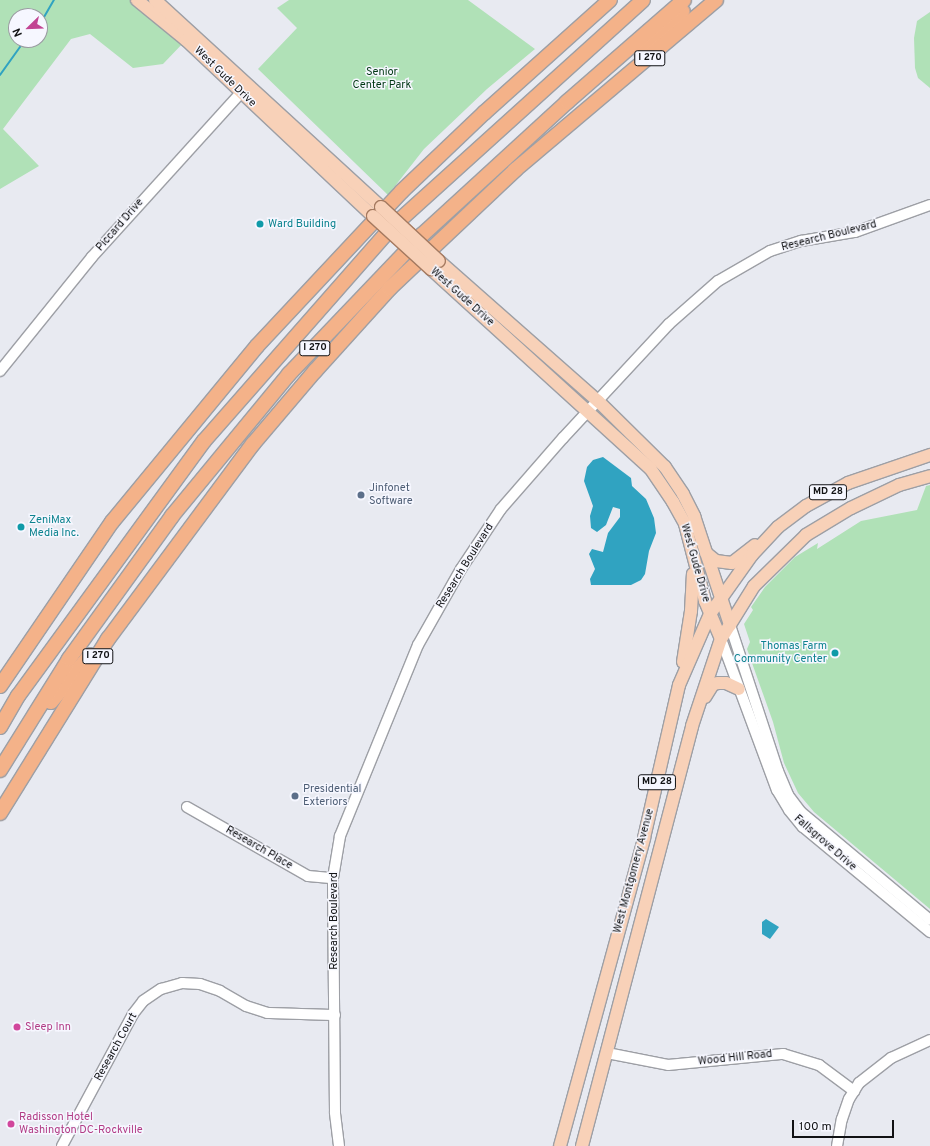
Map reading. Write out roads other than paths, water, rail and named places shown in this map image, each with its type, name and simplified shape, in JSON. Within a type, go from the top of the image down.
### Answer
[{"type":"highway","points":[[0,686],[112,522],[257,346],[402,191],[484,113],[610,0]]},
{"type":"highway","points":[[619,21],[632,0]]},
{"type":"highway","name":"I 270","points":[[0,727],[18,696],[210,435],[392,227],[643,0]]},
{"type":"highway","name":"I 270","points":[[0,770],[69,659],[172,516],[289,374],[422,235],[567,102],[684,0]]},
{"type":"highway","points":[[582,114],[692,0]]},
{"type":"highway","name":"I 270","points":[[0,813],[108,639],[152,579],[253,444],[390,288],[515,170],[716,0]]},
{"type":"highway","points":[[10,752],[152,579]]},
{"type":"main road","name":"West Gude Drive","points":[[136,0],[245,89]]},
{"type":"main road","name":"West Gude Drive","points":[[155,0],[245,89],[590,410],[650,468],[662,483],[684,524],[710,614],[720,639]]},
{"type":"main road","name":"West Gude Drive","points":[[435,265],[598,401],[665,468],[691,510],[730,625]]},
{"type":"main road","name":"West Montgomery Avenue","points":[[560,1146],[644,838],[679,685],[710,614],[744,566],[778,527],[806,506],[841,486],[930,455]]},
{"type":"main road","name":"MD 28","points":[[698,706],[720,639],[754,586],[806,535],[851,508],[899,486],[930,476]]},
{"type":"main road","points":[[706,552],[716,561],[732,563],[778,527]]},
{"type":"main road","points":[[679,685],[691,611],[693,583],[691,548]]},
{"type":"main road","points":[[698,706],[713,684],[726,683],[739,689]]},
{"type":"main road","name":"West Montgomery Avenue","points":[[582,1146],[698,706]]},
{"type":"street","name":"Piccard Drive","points":[[0,371],[94,255],[245,89]]},
{"type":"street","name":"Research Boulevard","points":[[339,1146],[336,1112],[333,878],[340,836],[388,714],[432,617],[501,509],[598,401],[689,304],[718,281],[750,262],[787,245],[855,232],[930,205]]},
{"type":"street","name":"Fallsgrove Drive","points":[[730,625],[778,771],[788,795],[801,812],[930,920]]},
{"type":"street","name":"Fallsgrove Drive","points":[[720,639],[777,790],[789,810],[804,827],[930,932]]},
{"type":"street","name":"Research Place","points":[[187,807],[308,876],[333,878]]},
{"type":"street","name":"Research Court","points":[[62,1146],[133,1014],[143,1001],[161,989],[182,983],[200,984],[220,991],[246,1006],[267,1013],[335,1014]]},
{"type":"street","points":[[837,1146],[842,1119],[854,1091],[859,1084],[891,1058],[930,1040]]},
{"type":"street","name":"Wood Hill Road","points":[[607,1053],[668,1065],[783,1054],[820,1065],[854,1091]]},
{"type":"water","points":[[603,457],[631,478],[632,486],[646,499],[654,518],[656,533],[649,551],[645,574],[641,580],[631,585],[591,585],[590,579],[595,569],[589,554],[592,549],[603,552],[608,533],[620,517],[620,509],[613,507],[606,525],[597,532],[591,528],[590,516],[593,506],[584,481],[587,467],[593,460]]},
{"type":"water","points":[[766,919],[779,927],[770,939],[762,934],[762,922]]},
{"type":"waterway","points":[[48,10],[54,0]]},
{"type":"waterway","points":[[0,75],[19,48]]},
{"type":"place","name":"Ward Building","points":[[260,224]]},
{"type":"place","name":"Jinfonet Software","points":[[361,495]]},
{"type":"place","name":"ZeniMax Media Inc.","points":[[21,527]]},
{"type":"place","name":"Thomas Farm Community Center","points":[[835,653]]},
{"type":"place","name":"Presidential Exteriors","points":[[295,796]]},
{"type":"place","name":"Sleep Inn","points":[[17,1027]]},
{"type":"place","name":"Radisson Hotel Washington DC-Rockville","points":[[11,1124]]},
{"type":"park label","name":"Senior Center Park","points":[[382,79]]}]
